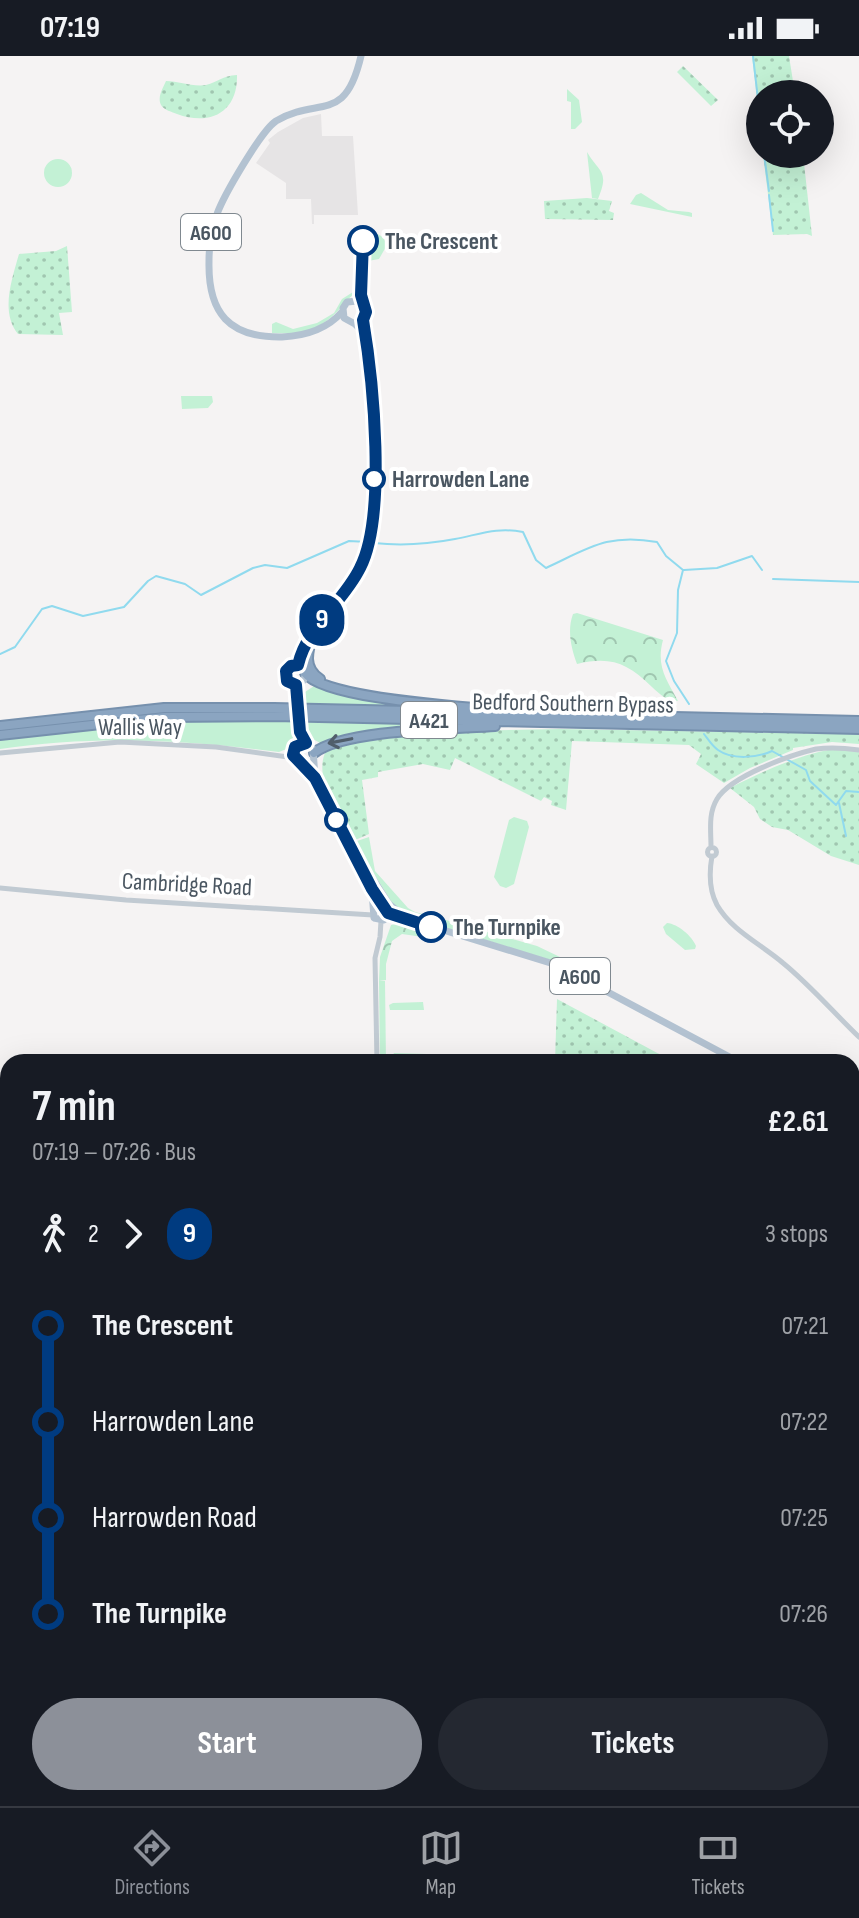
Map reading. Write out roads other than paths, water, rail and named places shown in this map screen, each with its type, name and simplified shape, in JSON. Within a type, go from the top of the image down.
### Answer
[{"type":"highway","name":"A421","points":[[314,630],[307,661],[310,670],[344,690]]},
{"type":"highway","name":"A421","points":[[305,673],[311,679],[344,690],[544,719]]},
{"type":"highway","name":"Bedford Southern Bypass","points":[[0,726],[164,708],[274,708],[859,729]]},
{"type":"highway","name":"Bedford Southern Bypass","points":[[0,735],[165,717],[859,721]]},
{"type":"highway","name":"A421","points":[[313,756],[327,744],[372,736],[544,719]]},
{"type":"main road","name":"A600","points":[[355,321],[330,324],[305,334],[285,337],[256,335],[233,326],[215,306],[211,293],[209,240],[217,213],[260,137],[277,121],[327,107],[340,99],[354,81],[361,56]]},
{"type":"main road","points":[[298,665],[301,651],[314,630],[355,578],[371,537],[374,460],[365,334],[355,321],[342,312],[347,302],[358,301],[365,307],[355,321]]},
{"type":"main road","name":"A600","points":[[330,324],[342,312]]},
{"type":"main road","points":[[296,685],[304,680],[305,673],[298,665]]},
{"type":"main road","points":[[296,685],[287,681],[285,674],[288,668],[298,665]]},
{"type":"main road","points":[[296,685],[300,732],[311,747],[315,778]]},
{"type":"main road","points":[[300,732],[295,747],[297,761],[307,762],[313,756]]},
{"type":"main road","points":[[295,747],[306,743]]},
{"type":"main road","name":"A600","points":[[297,761],[315,778],[385,910],[557,965],[724,1054]]},
{"type":"main road","name":"A600","points":[[354,853],[360,857],[389,904],[408,919]]},
{"type":"main road","points":[[372,889],[374,913],[381,921],[385,910]]},
{"type":"main road","points":[[374,913],[385,910]]},
{"type":"street","name":"Wallis Way","points":[[0,753],[120,742],[216,747],[279,755],[297,761]]},
{"type":"street","points":[[279,755],[295,747]]},
{"type":"street","points":[[859,750],[832,748],[805,752],[729,786],[717,799],[712,811],[711,847],[717,852],[712,856],[710,883],[715,902],[731,924],[783,963],[859,1037]]},
{"type":"street","name":"Cambridge Road","points":[[0,888],[126,900],[374,913]]},
{"type":"street","points":[[377,1054],[375,958],[381,921]]},
{"type":"waterway","points":[[753,56],[756,80]]},
{"type":"waterway","points":[[766,168],[769,191]]},
{"type":"waterway","points":[[769,195],[773,231]]},
{"type":"waterway","points":[[374,543],[425,543],[497,531],[523,532],[536,560],[546,568],[599,544],[625,539],[657,542],[666,556],[683,570],[678,590],[677,633],[666,661],[689,704]]},
{"type":"waterway","points":[[0,654],[15,647],[42,609],[52,606],[83,616],[124,607],[156,576],[185,584],[201,595],[253,568],[265,565],[287,568],[349,541],[368,542]]},
{"type":"waterway","points":[[684,570],[717,568],[752,556],[762,570]]},
{"type":"waterway","points":[[773,579],[859,582]]},
{"type":"waterway","points":[[704,734],[716,748],[737,757],[772,751],[806,770],[810,781],[836,805],[846,791],[859,792]]},
{"type":"waterway","points":[[839,803],[846,836]]},
{"type":"place","name":"The Crescent","points":[[363,241]]},
{"type":"place","name":"Harrowden Lane","points":[[374,479]]},
{"type":"place","name":"The Turnpike","points":[[431,927]]}]
